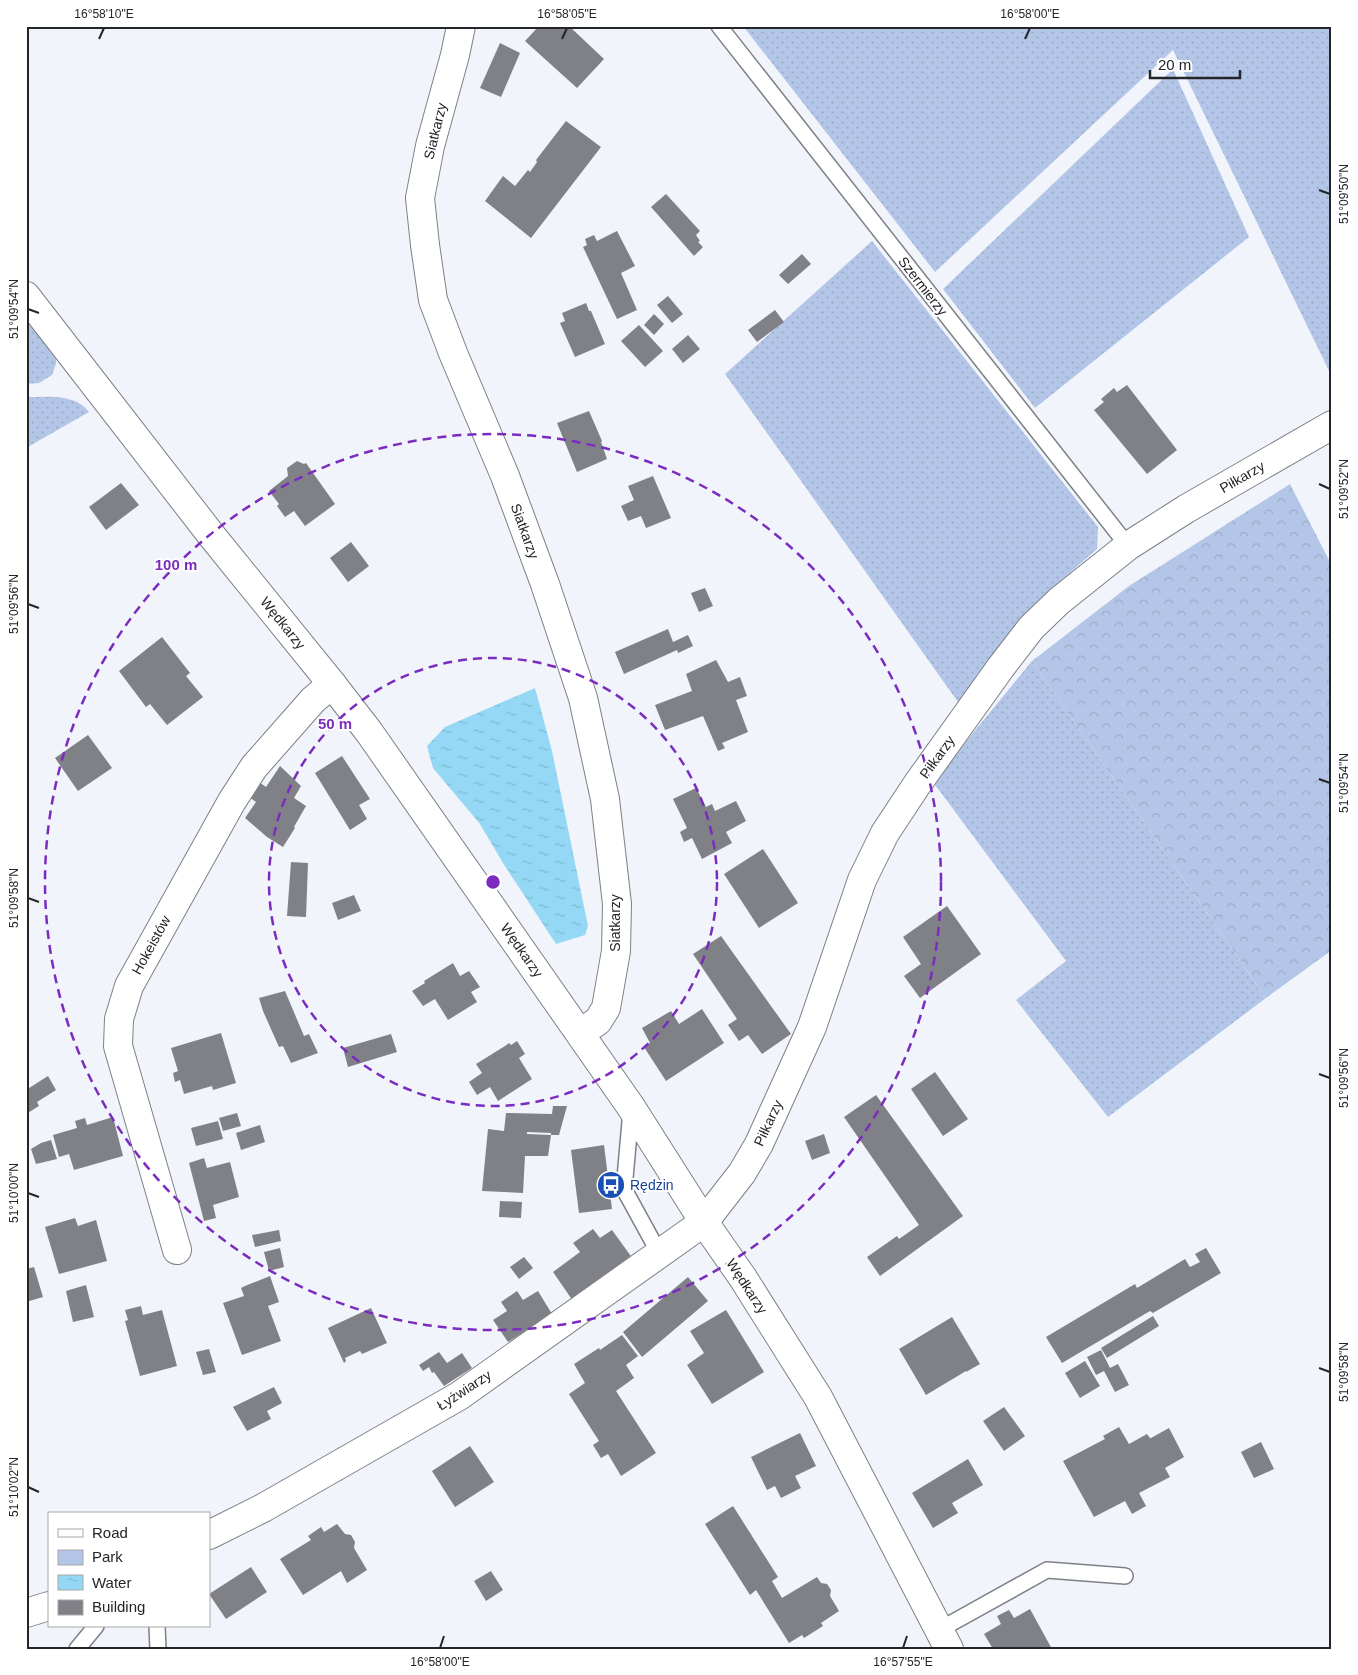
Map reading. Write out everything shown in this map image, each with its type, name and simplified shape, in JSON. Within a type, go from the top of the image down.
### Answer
[{"type":"street","name":"Siatkarzy","points":[[461,26],[430,146],[420,198],[425,245],[433,300],[453,353],[505,476],[545,584],[583,698],[605,799],[617,904],[616,951],[606,1008],[598,1021],[580,1033]]},
{"type":"street","name":"Wędkarzy","points":[[26,296],[206,528],[369,732],[631,1107],[818,1397],[944,1640]]},
{"type":"street","name":"Piłkarzy","points":[[704,1222],[742,1173],[758,1144],[812,1027],[862,880],[885,833],[1031,628],[1059,601],[1128,546],[1186,508],[1332,426]]},
{"type":"street","name":"Hokeistów","points":[[177,1250],[118,1046],[118,1019],[129,986],[232,801],[254,767],[313,700],[332,684]]},
{"type":"street","name":"Łyżwiarzy","points":[[210,1534],[263,1508],[459,1396],[704,1222]]},
{"type":"street","points":[[26,1614],[48,1606]]},
{"type":"lane","name":"Szermierzy","points":[[719,26],[1128,546]]},
{"type":"lane","points":[[631,1107],[624,1189],[660,1253]]},
{"type":"lane","points":[[944,1640],[1047,1570],[1125,1576]]},
{"type":"lane","points":[[77,1649],[94,1628]]},
{"type":"lane","points":[[157,1628],[158,1649]]},
{"type":"green space","points":[[743,26],[1332,26],[1332,377],[1173,50],[935,272]]},
{"type":"green space","points":[[1173,69],[1249,237],[1035,408],[943,289]]},
{"type":"green space","points":[[872,241],[1098,527],[1097,549],[1047,593],[958,702],[725,374]]},
{"type":"green space","points":[[26,315],[56,353],[56,364],[52,375],[39,383],[26,384]]},
{"type":"green space","points":[[26,397],[60,397],[76,402],[89,412],[26,448]]},
{"type":"green space","points":[[1290,484],[1332,566],[1332,950],[1266,998],[1032,661],[1129,586]]},
{"type":"green space","points":[[1032,661],[1266,998],[1108,1117],[1016,1000],[1066,961],[933,782]]},
{"type":"water","points":[[535,688],[552,751],[588,926],[585,935],[556,944],[480,824],[433,768],[427,746],[445,727]]},
{"type":"building","points":[[539,26],[569,26],[604,59],[577,88],[525,41]]},
{"type":"building","points":[[500,43],[520,53],[501,97],[480,88]]},
{"type":"building","points":[[566,121],[601,147],[531,238],[485,201],[503,176],[515,186],[528,170],[530,172],[537,162],[536,160]]},
{"type":"building","points":[[666,194],[700,231],[696,235],[700,241],[698,242],[703,247],[694,256],[651,207]]},
{"type":"building","points":[[617,231],[635,266],[621,273],[637,310],[617,319],[583,247],[587,245],[585,239],[594,235],[597,241]]},
{"type":"building","points":[[802,254],[811,264],[788,284],[779,275]]},
{"type":"building","points":[[668,296],[683,314],[672,323],[657,305]]},
{"type":"building","points":[[586,303],[605,344],[575,357],[560,323],[565,321],[562,313]]},
{"type":"building","points":[[775,310],[784,322],[757,342],[748,330]]},
{"type":"building","points":[[654,314],[664,324],[654,335],[644,325]]},
{"type":"building","points":[[639,325],[663,351],[645,367],[621,341]]},
{"type":"building","points":[[688,335],[700,349],[683,363],[672,349]]},
{"type":"building","points":[[1127,385],[1177,450],[1147,474],[1094,410],[1104,402],[1101,399],[1114,388],[1117,392]]},
{"type":"building","points":[[589,411],[602,441],[607,459],[577,472],[557,423]]},
{"type":"building","points":[[297,461],[306,463],[335,504],[305,526],[294,511],[285,517],[277,506],[279,504],[269,491],[288,476],[287,468]]},
{"type":"building","points":[[653,476],[671,518],[646,528],[641,516],[628,521],[621,506],[634,500],[628,486]]},
{"type":"building","points":[[121,483],[139,505],[106,530],[89,507]]},
{"type":"building","points":[[351,542],[369,566],[348,582],[330,558]]},
{"type":"building","points":[[705,588],[713,606],[699,612],[691,593]]},
{"type":"building","points":[[668,629],[673,642],[688,635],[693,646],[678,653],[677,650],[624,674],[615,652]]},
{"type":"building","points":[[162,637],[190,673],[186,676],[203,697],[167,725],[150,704],[146,707],[119,671]]},
{"type":"building","points":[[716,660],[728,682],[740,677],[747,696],[736,700],[748,732],[722,743],[725,748],[718,751],[703,716],[665,730],[655,705],[692,691],[686,674]]},
{"type":"building","points":[[88,735],[112,768],[78,791],[55,758]]},
{"type":"building","points":[[342,756],[370,799],[359,805],[367,819],[350,830],[315,773]]},
{"type":"building","points":[[280,766],[301,786],[294,798],[306,806],[283,847],[267,837],[245,818],[256,802],[249,797],[259,782],[266,787]]},
{"type":"building","points":[[696,788],[706,807],[712,804],[715,811],[736,801],[746,821],[726,832],[732,843],[702,859],[692,838],[684,842],[680,832],[687,828],[673,799]]},
{"type":"building","points":[[763,849],[798,903],[759,928],[724,874]]},
{"type":"building","points":[[291,862],[308,863],[306,917],[287,916]]},
{"type":"building","points":[[354,895],[361,911],[338,920],[332,903]]},
{"type":"building","points":[[947,906],[981,954],[920,998],[904,976],[921,964],[903,937]]},
{"type":"building","points":[[721,936],[791,1034],[762,1054],[748,1035],[739,1041],[728,1025],[737,1019],[693,954]]},
{"type":"building","points":[[453,963],[460,976],[469,971],[480,987],[471,992],[477,1002],[448,1020],[435,999],[423,1006],[412,991]]},
{"type":"building","points":[[285,991],[304,1036],[309,1034],[318,1053],[291,1063],[283,1046],[279,1047],[259,998]]},
{"type":"building","points":[[702,1009],[724,1043],[666,1081],[644,1047],[650,1043],[642,1028],[671,1011],[679,1024]]},
{"type":"building","points":[[221,1033],[236,1083],[213,1090],[212,1086],[184,1094],[180,1080],[175,1082],[173,1073],[178,1071],[171,1048]]},
{"type":"building","points":[[391,1034],[397,1052],[348,1067],[343,1048]]},
{"type":"building","points":[[517,1041],[525,1054],[519,1058],[532,1079],[498,1101],[490,1087],[477,1095],[469,1082],[482,1073],[476,1064],[509,1043],[511,1045]]},
{"type":"building","points":[[935,1072],[968,1119],[943,1136],[911,1089]]},
{"type":"building","points":[[48,1076],[56,1090],[37,1102],[39,1106],[26,1114],[26,1090]]},
{"type":"building","points":[[876,1095],[963,1216],[880,1276],[867,1257],[897,1236],[899,1239],[919,1225],[844,1117]]},
{"type":"building","points":[[553,1106],[567,1106],[559,1135],[551,1135],[548,1156],[525,1156],[523,1193],[482,1191],[488,1129],[504,1131],[506,1113],[552,1114]],"holes":[[[527,1132],[551,1133],[551,1135],[527,1134]]]},
{"type":"building","points":[[237,1113],[241,1126],[223,1131],[219,1118]]},
{"type":"building","points":[[113,1117],[123,1156],[74,1170],[69,1154],[59,1157],[53,1135],[77,1128],[75,1121],[85,1118],[87,1125]]},
{"type":"building","points":[[218,1121],[223,1139],[196,1146],[191,1128]]},
{"type":"building","points":[[260,1125],[265,1142],[241,1150],[236,1133]]},
{"type":"building","points":[[824,1134],[830,1153],[812,1160],[805,1141]]},
{"type":"building","points":[[51,1140],[57,1159],[36,1164],[31,1149]]},
{"type":"building","points":[[604,1145],[612,1209],[579,1213],[571,1150]]},
{"type":"building","points":[[204,1158],[207,1168],[230,1162],[239,1197],[213,1205],[216,1218],[204,1221],[189,1163]]},
{"type":"building","points":[[500,1201],[522,1202],[521,1218],[499,1217]]},
{"type":"building","points":[[75,1218],[78,1226],[96,1220],[107,1261],[59,1274],[45,1227]]},
{"type":"building","points":[[593,1229],[600,1238],[612,1230],[633,1259],[573,1301],[553,1272],[580,1252],[573,1243]]},
{"type":"building","points":[[279,1230],[281,1241],[255,1247],[252,1235]]},
{"type":"building","points":[[280,1248],[284,1267],[269,1271],[264,1252]]},
{"type":"building","points":[[1206,1248],[1221,1273],[1153,1313],[1150,1311],[1062,1363],[1046,1337],[1135,1284],[1137,1288],[1185,1259],[1190,1267],[1200,1262],[1195,1254]]},
{"type":"building","points":[[524,1257],[533,1268],[519,1279],[510,1267]]},
{"type":"building","points":[[34,1267],[43,1297],[26,1302],[26,1269]]},
{"type":"building","points":[[270,1276],[279,1302],[268,1306],[281,1341],[242,1355],[223,1303],[244,1296],[241,1288]]},
{"type":"building","points":[[688,1277],[708,1301],[642,1357],[623,1332]]},
{"type":"building","points":[[86,1285],[94,1317],[73,1322],[66,1291]]},
{"type":"building","points":[[517,1291],[523,1300],[538,1291],[552,1314],[508,1342],[493,1320],[507,1311],[501,1302]]},
{"type":"building","points":[[141,1306],[143,1315],[162,1310],[177,1366],[140,1376],[125,1321],[128,1320],[125,1310]]},
{"type":"building","points":[[371,1308],[387,1343],[362,1354],[360,1351],[345,1358],[346,1361],[344,1363],[328,1328]]},
{"type":"building","points":[[726,1310],[764,1372],[712,1404],[687,1365],[704,1353],[690,1331]]},
{"type":"building","points":[[1153,1316],[1159,1326],[1107,1358],[1101,1348]]},
{"type":"building","points":[[952,1317],[980,1364],[926,1395],[899,1349]]},
{"type":"building","points":[[622,1335],[638,1356],[626,1365],[634,1378],[616,1391],[656,1453],[621,1476],[608,1454],[601,1458],[593,1445],[599,1441],[569,1394],[585,1383],[574,1364]]},
{"type":"building","points":[[209,1349],[216,1372],[203,1375],[196,1352]]},
{"type":"building","points":[[1101,1350],[1110,1368],[1118,1364],[1129,1385],[1115,1392],[1104,1371],[1096,1375],[1087,1357]]},
{"type":"building","points":[[439,1352],[447,1363],[462,1353],[472,1368],[444,1386],[429,1367],[423,1371],[419,1365]]},
{"type":"building","points":[[1085,1361],[1100,1386],[1080,1398],[1065,1373]]},
{"type":"building","points":[[274,1387],[282,1403],[267,1411],[271,1419],[247,1431],[233,1407]]},
{"type":"building","points":[[1004,1407],[1025,1436],[1004,1451],[983,1421]]},
{"type":"building","points":[[1119,1427],[1129,1444],[1147,1434],[1151,1438],[1169,1428],[1184,1457],[1165,1468],[1170,1477],[1139,1493],[1146,1506],[1132,1514],[1125,1501],[1094,1517],[1063,1461],[1105,1439],[1103,1436]]},
{"type":"building","points":[[800,1433],[816,1466],[795,1476],[801,1488],[781,1498],[775,1486],[767,1490],[751,1457]]},
{"type":"building","points":[[1261,1442],[1274,1469],[1254,1478],[1241,1452]]},
{"type":"building","points":[[470,1446],[494,1482],[455,1507],[432,1471]]},
{"type":"building","points":[[968,1459],[983,1485],[952,1503],[958,1513],[933,1528],[912,1493]]},
{"type":"building","points":[[733,1506],[778,1577],[772,1581],[782,1598],[817,1577],[821,1583],[827,1584],[831,1590],[830,1596],[839,1611],[821,1623],[823,1626],[804,1638],[802,1635],[789,1643],[756,1590],[750,1595],[705,1524]]},
{"type":"building","points":[[337,1524],[345,1534],[351,1535],[355,1542],[354,1548],[367,1570],[347,1583],[341,1571],[303,1595],[280,1559],[311,1540],[308,1536],[321,1527],[324,1532]]},
{"type":"building","points":[[251,1567],[267,1592],[226,1619],[210,1593]]},
{"type":"building","points":[[491,1571],[503,1590],[486,1601],[474,1581]]},
{"type":"building","points":[[1030,1609],[1052,1649],[993,1649],[984,1634],[1001,1624],[997,1616],[1009,1610],[1014,1618]]},
{"type":"place","name":"Rędzin","points":[[611,1185]]}]
